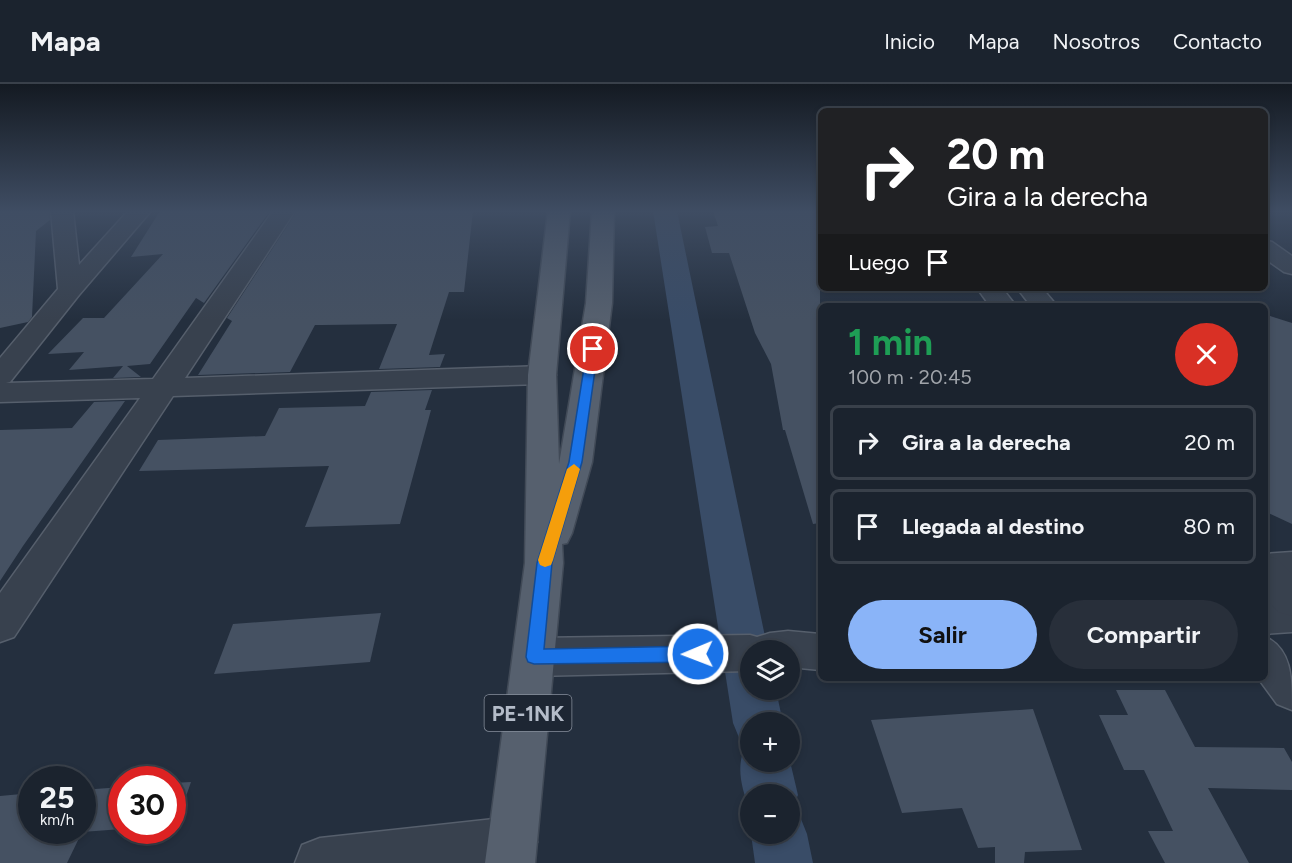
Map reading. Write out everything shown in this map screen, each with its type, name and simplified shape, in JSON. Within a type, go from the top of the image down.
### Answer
[{"type":"main road","name":"PE-1NK","points":[[511,852],[544,563],[542,375],[555,247]]},
{"type":"main road","name":"PE-1NK","points":[[544,563],[576,462],[599,303],[601,247]]},
{"type":"street","points":[[66,247],[70,290]]},
{"type":"street","points":[[0,376],[108,247]]},
{"type":"street","points":[[0,625],[259,247]]},
{"type":"street","points":[[1268,250],[1292,267]]},
{"type":"street","points":[[991,291],[1001,303]]},
{"type":"street","points":[[1032,291],[1042,303]]},
{"type":"street","points":[[0,393],[542,375]]},
{"type":"street","points":[[1268,570],[1292,567]]},
{"type":"street","points":[[1268,574],[1292,600]]},
{"type":"street","points":[[1268,617],[1292,615]]},
{"type":"street","points":[[534,657],[740,649]]},
{"type":"street","points":[[1268,659],[1292,690]]},
{"type":"street","points":[[320,863],[511,852]]},
{"type":"building","points":[[0,247],[35,247],[32,317],[28,322],[0,328]]},
{"type":"building","points":[[137,247],[244,247],[204,303],[196,298],[150,364],[127,366],[141,377],[113,378],[123,366],[69,370],[84,352],[48,354],[83,318],[104,318],[163,254],[131,257]]},
{"type":"building","points":[[273,247],[469,247],[464,292],[449,292],[429,355],[445,354],[440,367],[379,369],[397,324],[315,325],[290,372],[198,375],[232,321],[227,318]]},
{"type":"building","points":[[710,247],[818,247],[820,303],[818,303],[818,523],[813,524],[785,430],[783,430],[771,364],[755,333],[729,253],[712,253]]},
{"type":"building","points":[[1268,315],[1292,323],[1292,524],[1268,513]]},
{"type":"building","points":[[432,390],[425,410],[431,410],[400,524],[305,527],[329,466],[139,471],[158,440],[265,436],[279,408],[365,406],[371,392]]},
{"type":"building","points":[[125,401],[0,581],[0,430],[72,428],[94,402]]},
{"type":"building","points":[[381,613],[370,662],[214,674],[233,624]]},
{"type":"building","points":[[1116,690],[1165,690],[1195,747],[1284,748],[1292,762],[1292,790],[1208,788],[1249,863],[1165,863],[1148,831],[1173,831],[1144,770],[1124,770],[1099,715],[1128,715]]},
{"type":"building","points":[[1033,709],[1082,850],[1025,852],[1024,863],[995,863],[995,847],[978,848],[962,808],[902,813],[871,720]]},
{"type":"building","points":[[186,782],[191,782],[186,796]]},
{"type":"building","points":[[108,788],[108,830],[96,831],[96,789]]},
{"type":"building","points":[[18,794],[18,844],[76,844],[67,863],[0,863],[0,796]]},
{"type":"waterway","points":[[672,247],[743,640]]},
{"type":"waterway","points":[[754,700],[756,712]]},
{"type":"waterway","points":[[767,772],[769,784]]},
{"type":"waterway","points":[[781,844],[784,863]]},
{"type":"slow traffic","points":[[545,560],[574,469]]},
{"type":"route","points":[[593,349],[576,462],[544,563],[534,657],[698,654]]}]
